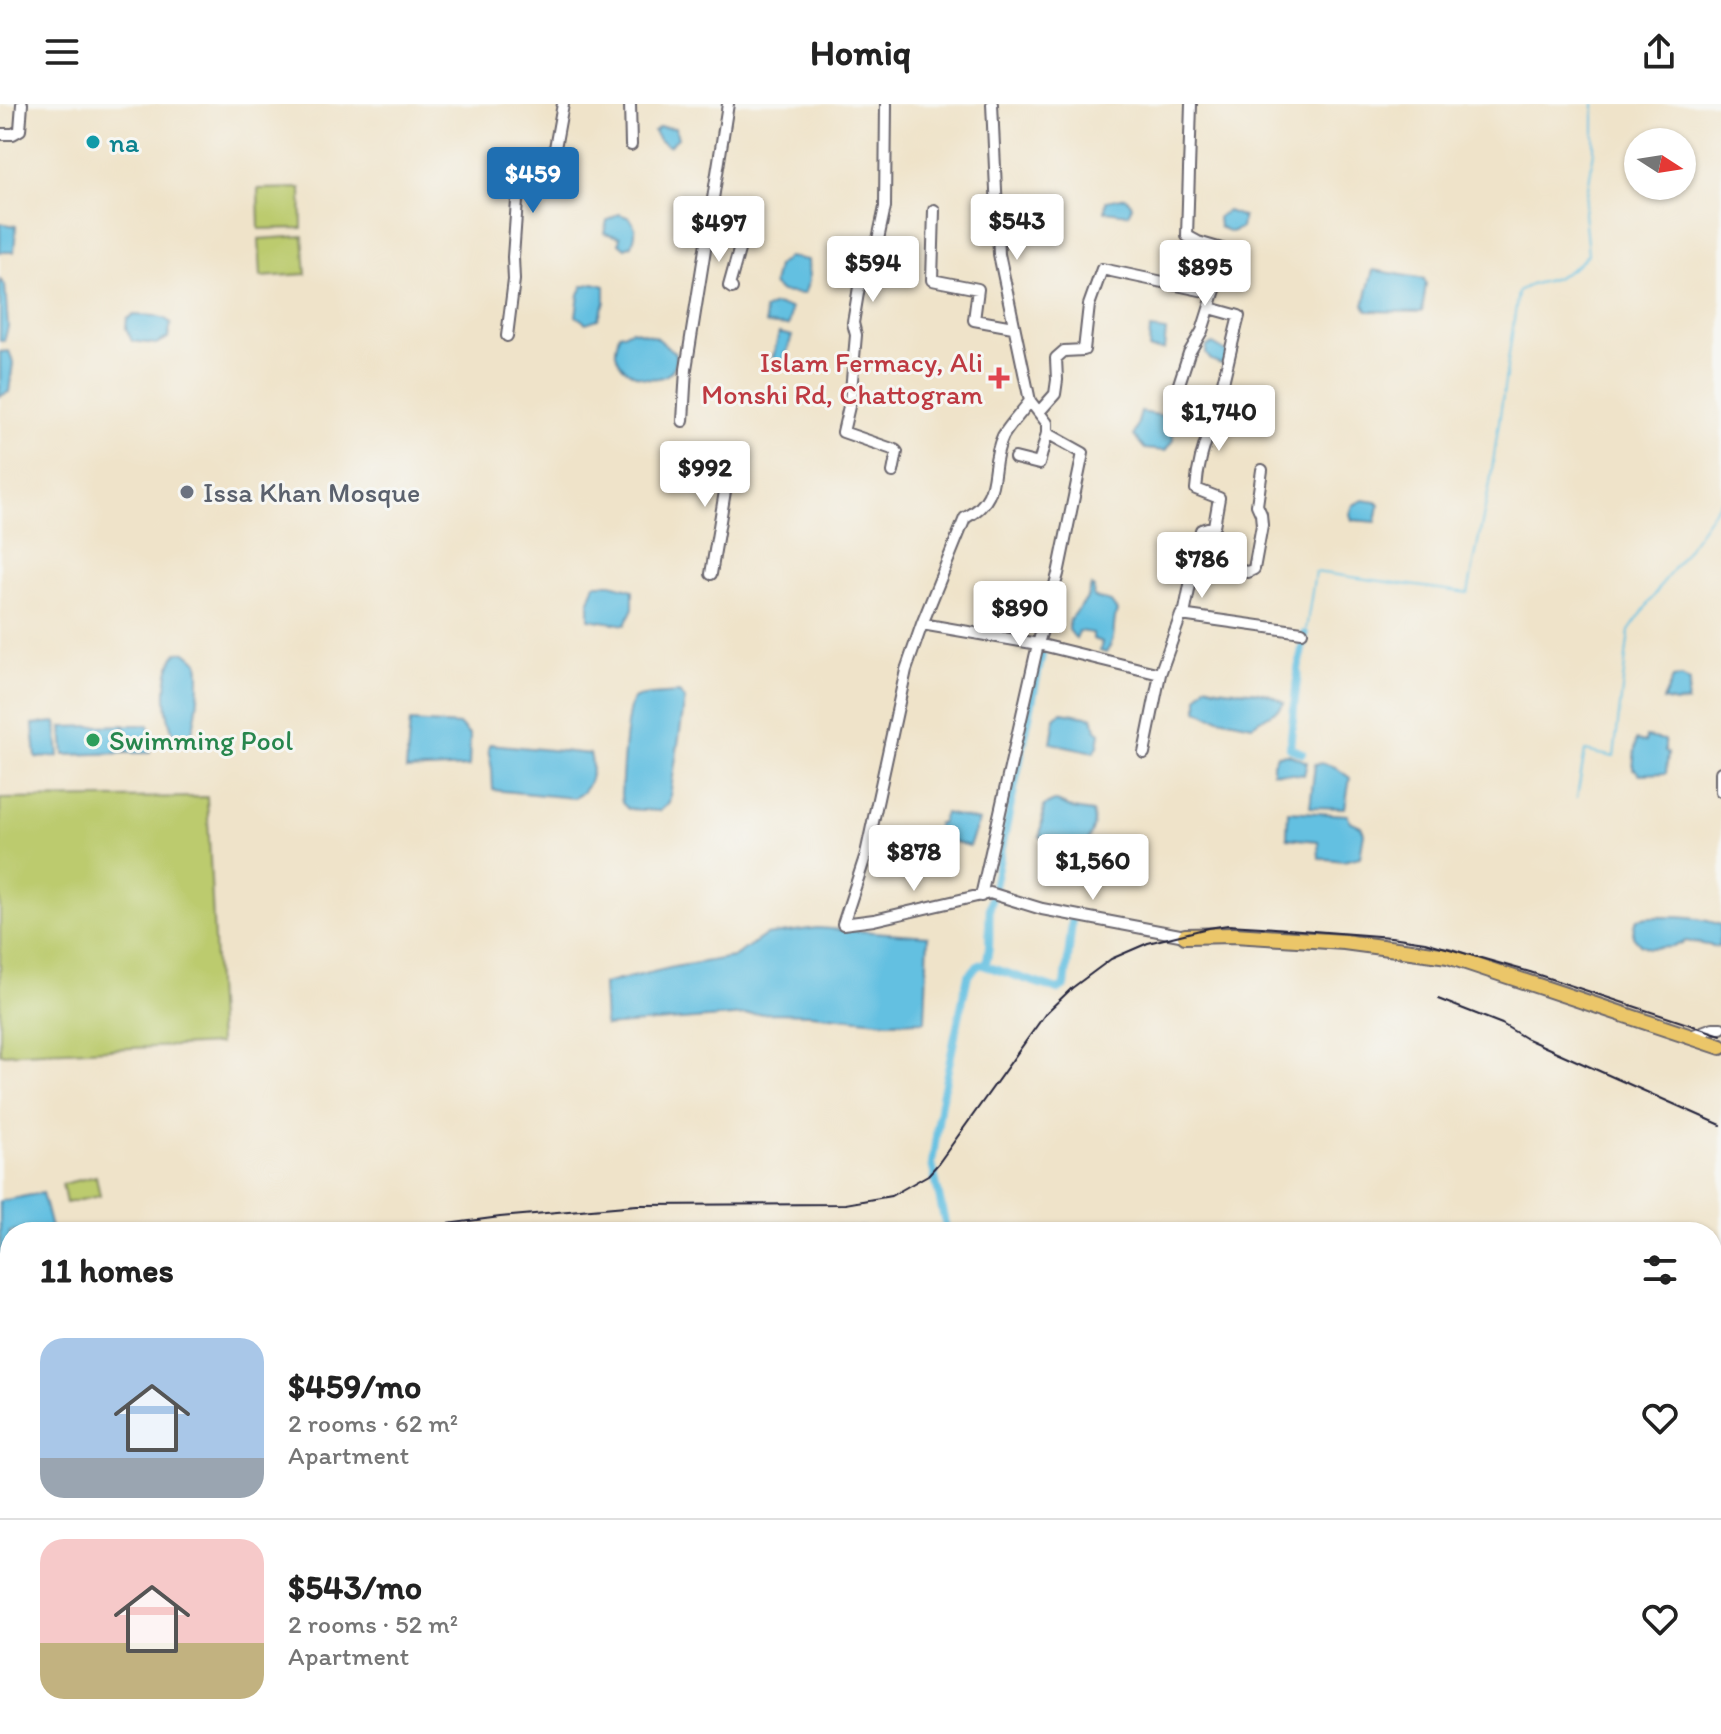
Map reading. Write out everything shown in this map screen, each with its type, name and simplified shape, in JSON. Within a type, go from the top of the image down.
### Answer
[{"type":"highway","points":[[1185,936],[1234,935],[1344,942],[1448,956],[1721,1047]]},
{"type":"street","points":[[0,134],[13,134],[20,130],[22,104]]},
{"type":"street","points":[[507,336],[514,280],[517,201],[522,189],[548,163],[555,148],[563,104]]},
{"type":"street","points":[[630,104],[631,145]]},
{"type":"street","points":[[683,421],[686,369],[728,104]]},
{"type":"street","points":[[886,104],[885,207],[874,258],[864,269],[860,281],[853,323],[856,335],[850,402],[843,432],[895,450],[893,472]]},
{"type":"street","points":[[992,104],[999,254],[1030,401],[1047,423],[1039,464],[1015,458]]},
{"type":"street","points":[[1178,387],[1189,353],[1202,331],[1228,253],[1187,236],[1191,104]]},
{"type":"street","points":[[934,210],[932,280],[978,289],[974,320],[1013,327]]},
{"type":"street","points":[[709,216],[746,225],[729,286],[732,288]]},
{"type":"street","points":[[1039,412],[1055,394],[1056,358],[1064,351],[1084,350],[1089,305],[1102,269],[1214,293]]},
{"type":"street","points":[[1144,753],[1160,674],[1185,610],[1201,530],[1214,526],[1218,512],[1219,498],[1196,489],[1197,479],[1207,429],[1215,412],[1239,316],[1210,308]]},
{"type":"street","points":[[1030,401],[1002,437],[989,498],[981,510],[965,518],[922,624],[901,692],[866,854],[843,924],[989,894],[1042,909],[1185,936]]},
{"type":"street","points":[[989,894],[1038,644],[1058,574],[1083,453],[1047,433]]},
{"type":"street","points":[[711,574],[732,450]]},
{"type":"street","points":[[1195,564],[1248,572],[1254,569],[1262,525],[1257,505],[1262,470]]},
{"type":"street","points":[[1181,615],[1302,632]]},
{"type":"street","points":[[922,624],[1038,644],[1160,674]]},
{"type":"street","points":[[1721,772],[1721,791]]},
{"type":"street","points":[[1691,1036],[1721,1028]]},
{"type":"green space","points":[[301,188],[302,228],[259,229],[258,189]]},
{"type":"green space","points":[[303,236],[306,274],[261,277],[259,239]]},
{"type":"green space","points":[[207,797],[219,1044],[0,1054],[0,799]]},
{"type":"green space","points":[[96,1176],[100,1196],[66,1203],[62,1184]]},
{"type":"water","points":[[659,127],[675,128],[678,138],[669,146],[660,141],[654,132]]},
{"type":"water","points":[[1126,197],[1132,206],[1128,214],[1105,211],[1106,201]]},
{"type":"water","points":[[1227,211],[1243,217],[1241,228],[1231,232],[1219,227],[1218,217]]},
{"type":"water","points":[[619,214],[630,218],[635,228],[632,245],[625,248],[619,243],[620,237],[604,233],[607,221]]},
{"type":"water","points":[[0,223],[16,226],[14,252],[0,252]]},
{"type":"water","points":[[788,257],[808,260],[809,281],[804,294],[781,292],[773,285],[777,266]]},
{"type":"water","points":[[1373,270],[1424,279],[1422,312],[1367,311],[1364,304]]},
{"type":"water","points":[[0,280],[5,285],[8,327],[4,341],[0,341]]},
{"type":"water","points":[[594,283],[605,286],[605,302],[598,319],[586,323],[576,316],[579,294],[583,286]]},
{"type":"water","points":[[774,305],[791,308],[789,326],[766,324],[764,310]]},
{"type":"water","points":[[134,315],[167,320],[171,323],[168,338],[156,344],[132,341],[126,328],[127,319]]},
{"type":"water","points":[[1150,329],[1166,331],[1164,350],[1149,349]]},
{"type":"water","points":[[632,330],[656,337],[675,353],[675,365],[669,373],[661,377],[639,376],[620,363],[616,351],[619,334]]},
{"type":"water","points":[[779,333],[792,336],[783,363],[772,361]]},
{"type":"water","points":[[1213,344],[1228,353],[1225,363],[1211,360],[1206,354],[1207,346]]},
{"type":"water","points":[[9,351],[13,363],[9,392],[0,396],[0,352]]},
{"type":"water","points":[[1141,412],[1164,416],[1173,426],[1173,440],[1165,451],[1145,449],[1134,436]]},
{"type":"water","points":[[1363,500],[1379,505],[1376,522],[1352,520],[1353,505]]},
{"type":"water","points":[[595,584],[611,584],[633,590],[633,608],[625,625],[589,619],[589,601]]},
{"type":"water","points":[[1091,586],[1094,588],[1093,597],[1111,602],[1117,611],[1112,642],[1106,653],[1100,651],[1102,642],[1093,639],[1093,633],[1079,631],[1076,639],[1069,630],[1069,621],[1086,600]]},
{"type":"water","points":[[186,652],[198,662],[199,681],[193,727],[187,745],[183,747],[171,728],[166,687],[168,673],[177,653]]},
{"type":"water","points":[[1682,677],[1690,682],[1687,702],[1663,700],[1673,678]]},
{"type":"water","points":[[1206,685],[1266,694],[1284,703],[1252,725],[1209,716],[1198,710],[1198,697]]},
{"type":"water","points":[[679,693],[685,699],[669,803],[660,811],[628,809],[622,803],[621,795],[624,744],[631,705],[634,699],[642,696]]},
{"type":"water","points":[[1062,712],[1093,717],[1096,730],[1100,733],[1094,752],[1051,743],[1055,718]]},
{"type":"water","points":[[56,722],[59,756],[36,758],[33,724]]},
{"type":"water","points":[[410,722],[460,725],[470,736],[469,767],[406,770]]},
{"type":"water","name":"Swimming Pool","points":[[124,725],[124,753],[64,755],[62,727]]},
{"type":"water","points":[[125,725],[149,725],[150,753],[126,753]]},
{"type":"water","points":[[1646,737],[1665,740],[1665,752],[1668,753],[1666,773],[1640,774],[1633,768],[1636,740],[1645,742]]},
{"type":"water","points":[[490,744],[590,754],[590,780],[584,791],[573,798],[493,790]]},
{"type":"water","points":[[1288,754],[1307,762],[1304,775],[1273,772],[1277,755]]},
{"type":"water","points":[[1315,764],[1335,767],[1350,778],[1345,808],[1310,807]]},
{"type":"water","points":[[1054,801],[1073,809],[1092,812],[1094,825],[1086,845],[1069,846],[1040,837],[1044,806]]},
{"type":"water","points":[[1288,811],[1347,815],[1350,821],[1361,826],[1364,833],[1360,857],[1343,861],[1319,858],[1318,841],[1287,838]]},
{"type":"water","points":[[945,813],[979,821],[969,846],[945,839],[941,844],[931,838],[932,831],[936,830]]},
{"type":"water","points":[[1676,917],[1721,925],[1719,947],[1686,941],[1673,947],[1649,948],[1633,936],[1637,919]]},
{"type":"water","points":[[817,928],[928,936],[925,1021],[888,1022],[771,1013],[605,1026],[603,984],[733,957],[766,935]]},
{"type":"water","points":[[42,1193],[49,1222],[0,1222],[0,1201]]},
{"type":"waterway","points":[[1306,630],[1315,572],[1468,593],[1490,483],[1518,293],[1530,285],[1564,273],[1588,254],[1584,213],[1594,151],[1594,104]]},
{"type":"waterway","points":[[1577,797],[1585,751],[1614,757],[1629,631],[1721,501]]},
{"type":"waterway","points":[[1302,753],[1290,748],[1305,634]]},
{"type":"waterway","points":[[985,966],[990,906],[1042,654]]},
{"type":"waterway","points":[[945,1222],[932,1164],[941,1102],[968,975],[980,964],[1058,990],[1065,986],[1072,922]]},
{"type":"railway","points":[[462,1222],[637,1205],[845,1204],[891,1196],[928,1175],[938,1164],[1046,1013],[1072,988],[1111,959],[1148,943],[1228,925],[1425,942],[1530,972],[1721,1035]]},
{"type":"railway","points":[[1438,999],[1502,1024],[1525,1038],[1721,1125]]},
{"type":"place","name":"na","points":[[93,142]]},
{"type":"place","name":"Islam Fermacy, Ali Monshi Rd, Chattogram","points":[[999,378]]},
{"type":"place","name":"Issa Khan Mosque","points":[[187,492]]},
{"type":"place","name":"Swimming Pool","points":[[93,740]]}]
